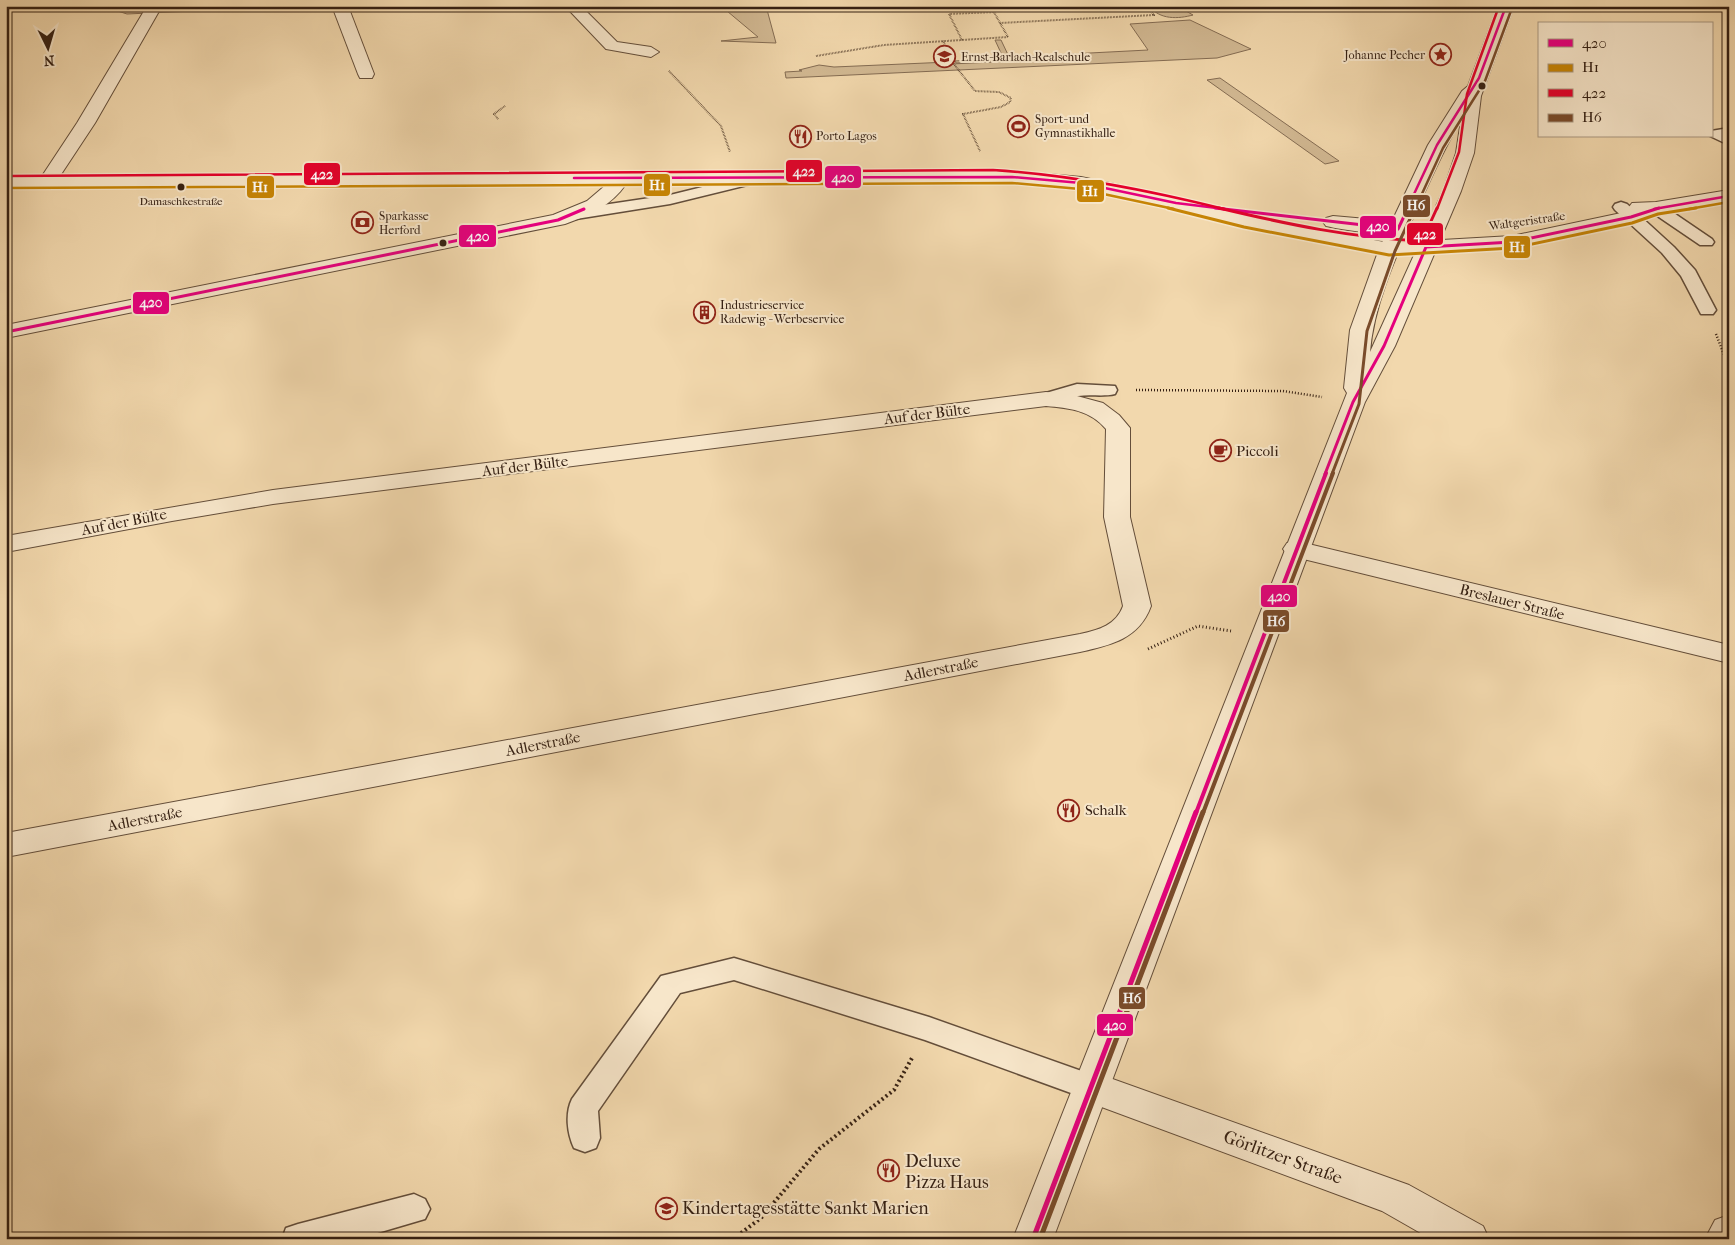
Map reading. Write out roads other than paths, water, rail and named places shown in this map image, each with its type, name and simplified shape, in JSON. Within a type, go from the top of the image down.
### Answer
[{"type":"street","points":[[47,182],[91,115],[155,6]]},
{"type":"street","points":[[340,6],[366,74]]},
{"type":"street","points":[[572,6],[612,46],[651,52]]},
{"type":"street","points":[[1034,1239],[1353,402],[1384,346],[1452,191],[1465,153],[1473,96],[1506,6]]},
{"type":"street","points":[[1353,402],[1361,330],[1389,249],[1437,145],[1479,78]]},
{"type":"street","points":[[6,182],[993,176],[1081,183],[1176,203],[1245,221],[1389,249],[1430,238]]},
{"type":"street","points":[[574,178],[585,202],[580,212]]},
{"type":"street","points":[[6,332],[558,220],[600,204],[612,193],[621,178]]},
{"type":"street","name":"Waltgeristraße","points":[[1176,203],[1398,229],[1430,238],[1512,242],[1626,212],[1729,196]]},
{"type":"street","name":"Auf der Bülte","points":[[6,544],[172,513],[272,497],[626,454],[1046,399],[1078,401],[1094,407],[1109,404]]},
{"type":"street","name":"Adlerstraße","points":[[6,845],[1110,636],[1126,627],[1134,617],[1137,606],[1117,516],[1118,428],[1109,404]]},
{"type":"street","name":"Breslauer Straße","points":[[1296,549],[1729,654]]},
{"type":"street","name":"Görlitzer Straße","points":[[1093,1088],[1395,1198],[1469,1239]]},
{"type":"street","points":[[1725,1239],[1729,1233]]},
{"type":"lane","points":[[1729,132],[1716,134],[1729,142]]},
{"type":"lane","points":[[580,212],[621,210],[685,198],[763,177]]},
{"type":"lane","points":[[1656,208],[1706,242]]},
{"type":"lane","points":[[1626,212],[1668,250],[1689,274],[1707,310]]},
{"type":"lane","points":[[585,1138],[583,1108],[671,984],[734,969],[929,1029],[1093,1088]]},
{"type":"lane","points":[[298,1239],[414,1209]]},
{"type":"place","name":"Johanne Pecher","points":[[1441,55]]},
{"type":"place","name":"Ernst-Barlach-Realschule","points":[[945,57]]},
{"type":"place","name":"Sport- und Gymnastikhalle","points":[[1019,126]]},
{"type":"place","name":"Porto Lagos","points":[[800,136]]},
{"type":"place","name":"Damaschkestraße","points":[[181,187]]},
{"type":"place","name":"Sparkasse Herford","points":[[363,223]]},
{"type":"place","name":"Industrieservice Radewig - Werbeservice","points":[[704,312]]},
{"type":"place","name":"Piccoli","points":[[1220,451]]},
{"type":"place","name":"Schalk","points":[[1069,810]]},
{"type":"place","name":"Deluxe Pizza Haus","points":[[889,1171]]},
{"type":"place","name":"Kindertagesstätte Sankt Marien","points":[[666,1208]]}]
